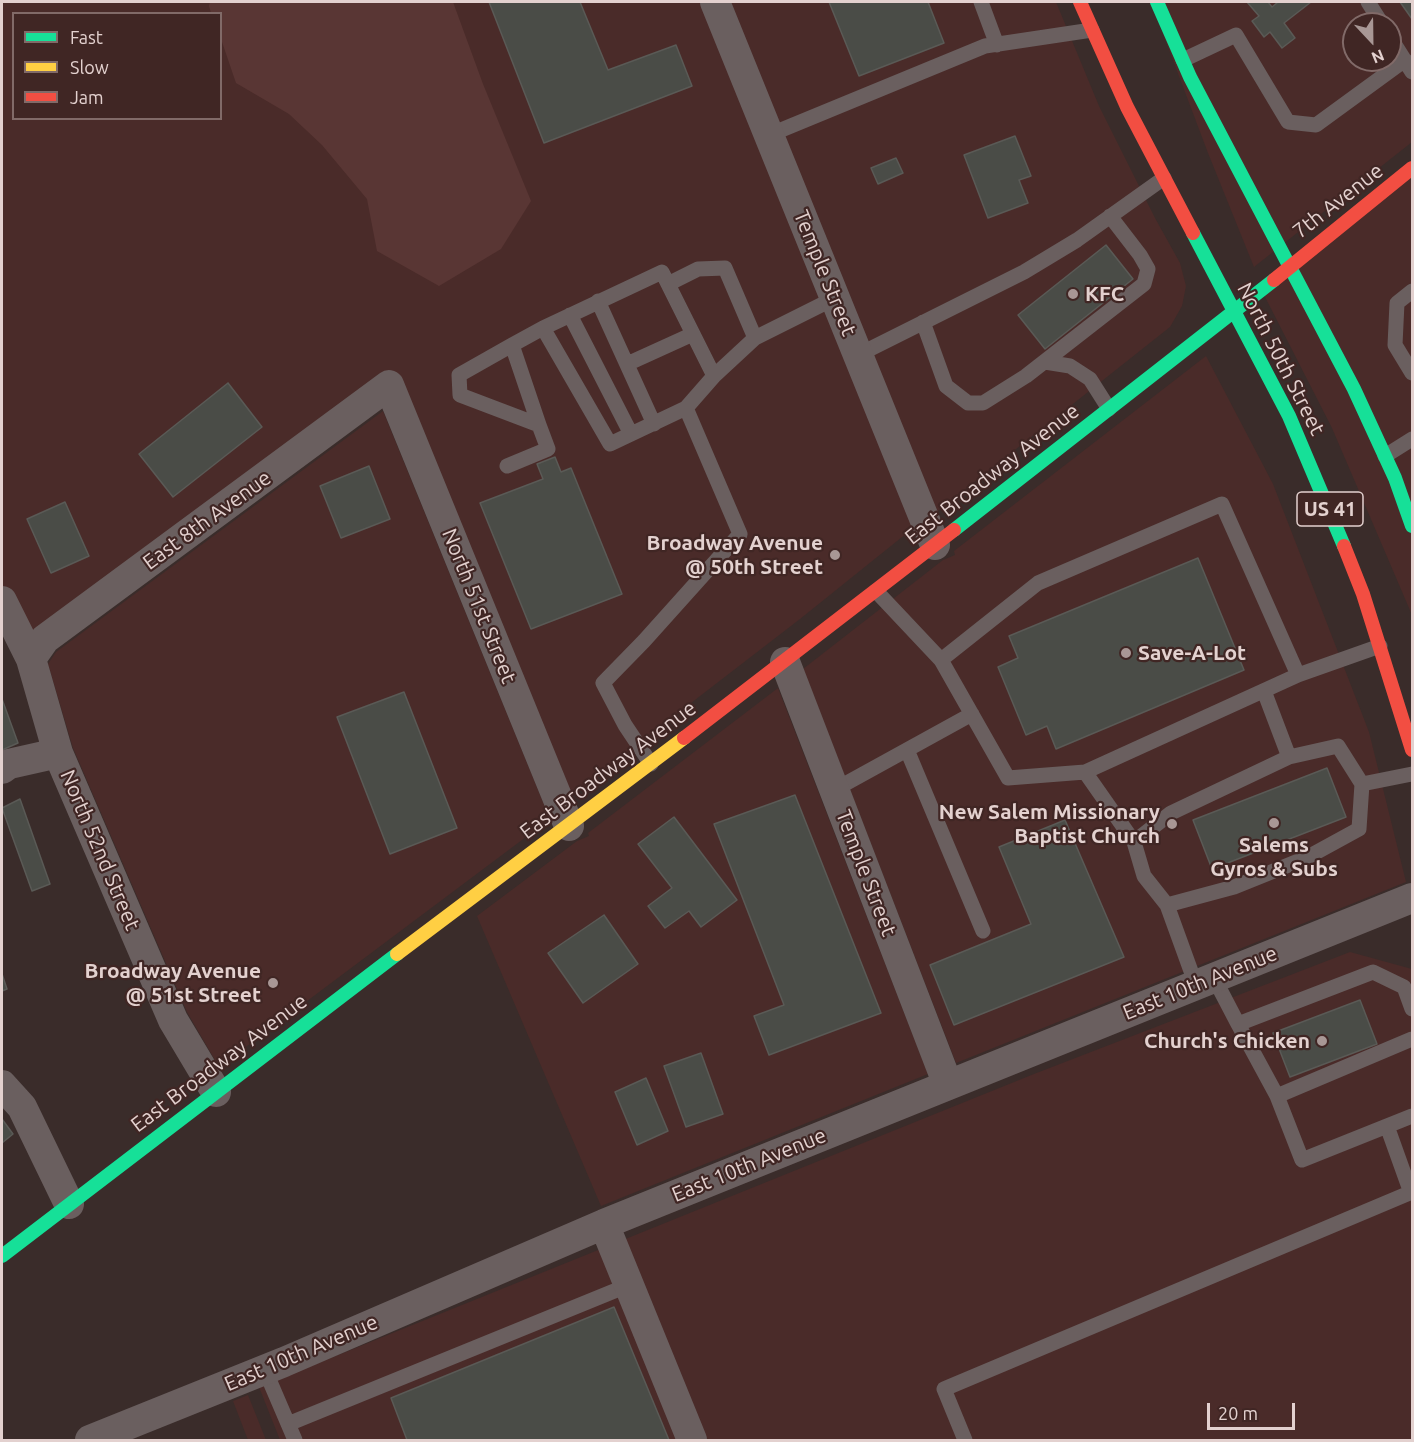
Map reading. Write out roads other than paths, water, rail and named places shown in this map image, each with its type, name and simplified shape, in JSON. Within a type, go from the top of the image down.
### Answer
[{"type":"street","name":"Temple Street","points":[[715,2],[935,545]]},
{"type":"street","name":"North 50th Street","points":[[1080,2],[1127,106],[1288,416],[1328,505],[1363,594],[1413,750]]},
{"type":"street","points":[[1156,2],[1234,164],[1354,389],[1385,456],[1413,526]]},
{"type":"street","name":"7th Avenue","points":[[1235,311],[1413,168]]},
{"type":"street","name":"East Broadway Avenue","points":[[2,1256],[785,662],[1235,311]]},
{"type":"street","name":"East 8th Avenue","points":[[31,659],[45,639],[389,385]]},
{"type":"street","name":"North 51st Street","points":[[389,385],[569,826]]},
{"type":"street","name":"North 52nd Street","points":[[2,601],[31,659],[58,753],[174,1020],[216,1092]]},
{"type":"street","name":"Temple Street","points":[[785,662],[948,1085]]},
{"type":"street","points":[[2,769],[9,764],[58,753]]},
{"type":"street","name":"East 10th Avenue","points":[[90,1440],[265,1370],[604,1224],[1413,898]]},
{"type":"street","points":[[2,1085],[22,1107],[69,1204]]},
{"type":"street","points":[[604,1224],[692,1440]]},
{"type":"lane","points":[[981,2],[997,45]]},
{"type":"lane","points":[[769,135],[985,46],[1092,30]]},
{"type":"lane","points":[[1183,60],[1236,35],[1288,122],[1316,125],[1409,66]]},
{"type":"lane","points":[[858,355],[1024,272],[1077,240],[1164,178]]},
{"type":"lane","points":[[923,322],[946,387],[968,403],[983,403],[1045,362],[1144,284],[1148,269],[1110,216]]},
{"type":"lane","points":[[668,284],[698,269],[725,268],[755,338]]},
{"type":"lane","points":[[539,425],[460,394],[459,375],[543,328],[662,272],[714,376]]},
{"type":"lane","points":[[1413,291],[1397,303],[1395,345],[1413,374]]},
{"type":"lane","points":[[543,328],[610,444],[686,408],[714,376],[755,338],[835,298]]},
{"type":"lane","points":[[598,301],[654,424]]},
{"type":"lane","points":[[570,315],[631,434]]},
{"type":"lane","points":[[627,364],[693,334]]},
{"type":"lane","points":[[507,466],[548,449],[512,345]]},
{"type":"lane","points":[[1045,362],[1070,366],[1090,379],[1109,409]]},
{"type":"lane","points":[[651,764],[625,725],[603,683],[740,534],[686,408]]},
{"type":"lane","points":[[1385,456],[1413,439]]},
{"type":"lane","points":[[941,660],[1038,583],[1222,504],[1298,675]]},
{"type":"lane","points":[[876,591],[941,660],[1008,778],[1086,772],[1298,675],[1380,646]]},
{"type":"lane","points":[[1264,691],[1288,757]]},
{"type":"lane","points":[[834,790],[972,714]]},
{"type":"lane","points":[[1134,842],[1171,813],[1288,757],[1338,746],[1362,784],[1359,829],[1306,858],[1234,888],[1167,905]]},
{"type":"lane","points":[[907,750],[982,931]]},
{"type":"lane","points":[[1086,772],[1134,842],[1144,876],[1167,905],[1205,981],[1238,1024],[1277,1096],[1302,1160],[1413,1116]]},
{"type":"lane","points":[[1362,784],[1413,774]]},
{"type":"lane","points":[[1238,1024],[1373,972],[1404,987],[1413,1008]]},
{"type":"lane","points":[[1277,1096],[1413,1039]]},
{"type":"lane","points":[[965,1440],[944,1389],[1412,1193],[1387,1126]]},
{"type":"lane","points":[[288,1424],[629,1285]]},
{"type":"lane","points":[[265,1370],[295,1440]]},
{"type":"place","name":"KFC","points":[[1073,294]]},
{"type":"place","name":"Broadway Avenue @ 50th Street","points":[[835,555]]},
{"type":"place","name":"Save-A-Lot","points":[[1126,653]]},
{"type":"place","name":"Salems Gyros & Subs","points":[[1274,823]]},
{"type":"place","name":"New Salem Missionary Baptist Church","points":[[1172,824]]},
{"type":"place","name":"Broadway Avenue @ 51st Street","points":[[273,983]]},
{"type":"place","name":"Church's Chicken","points":[[1322,1041]]}]
